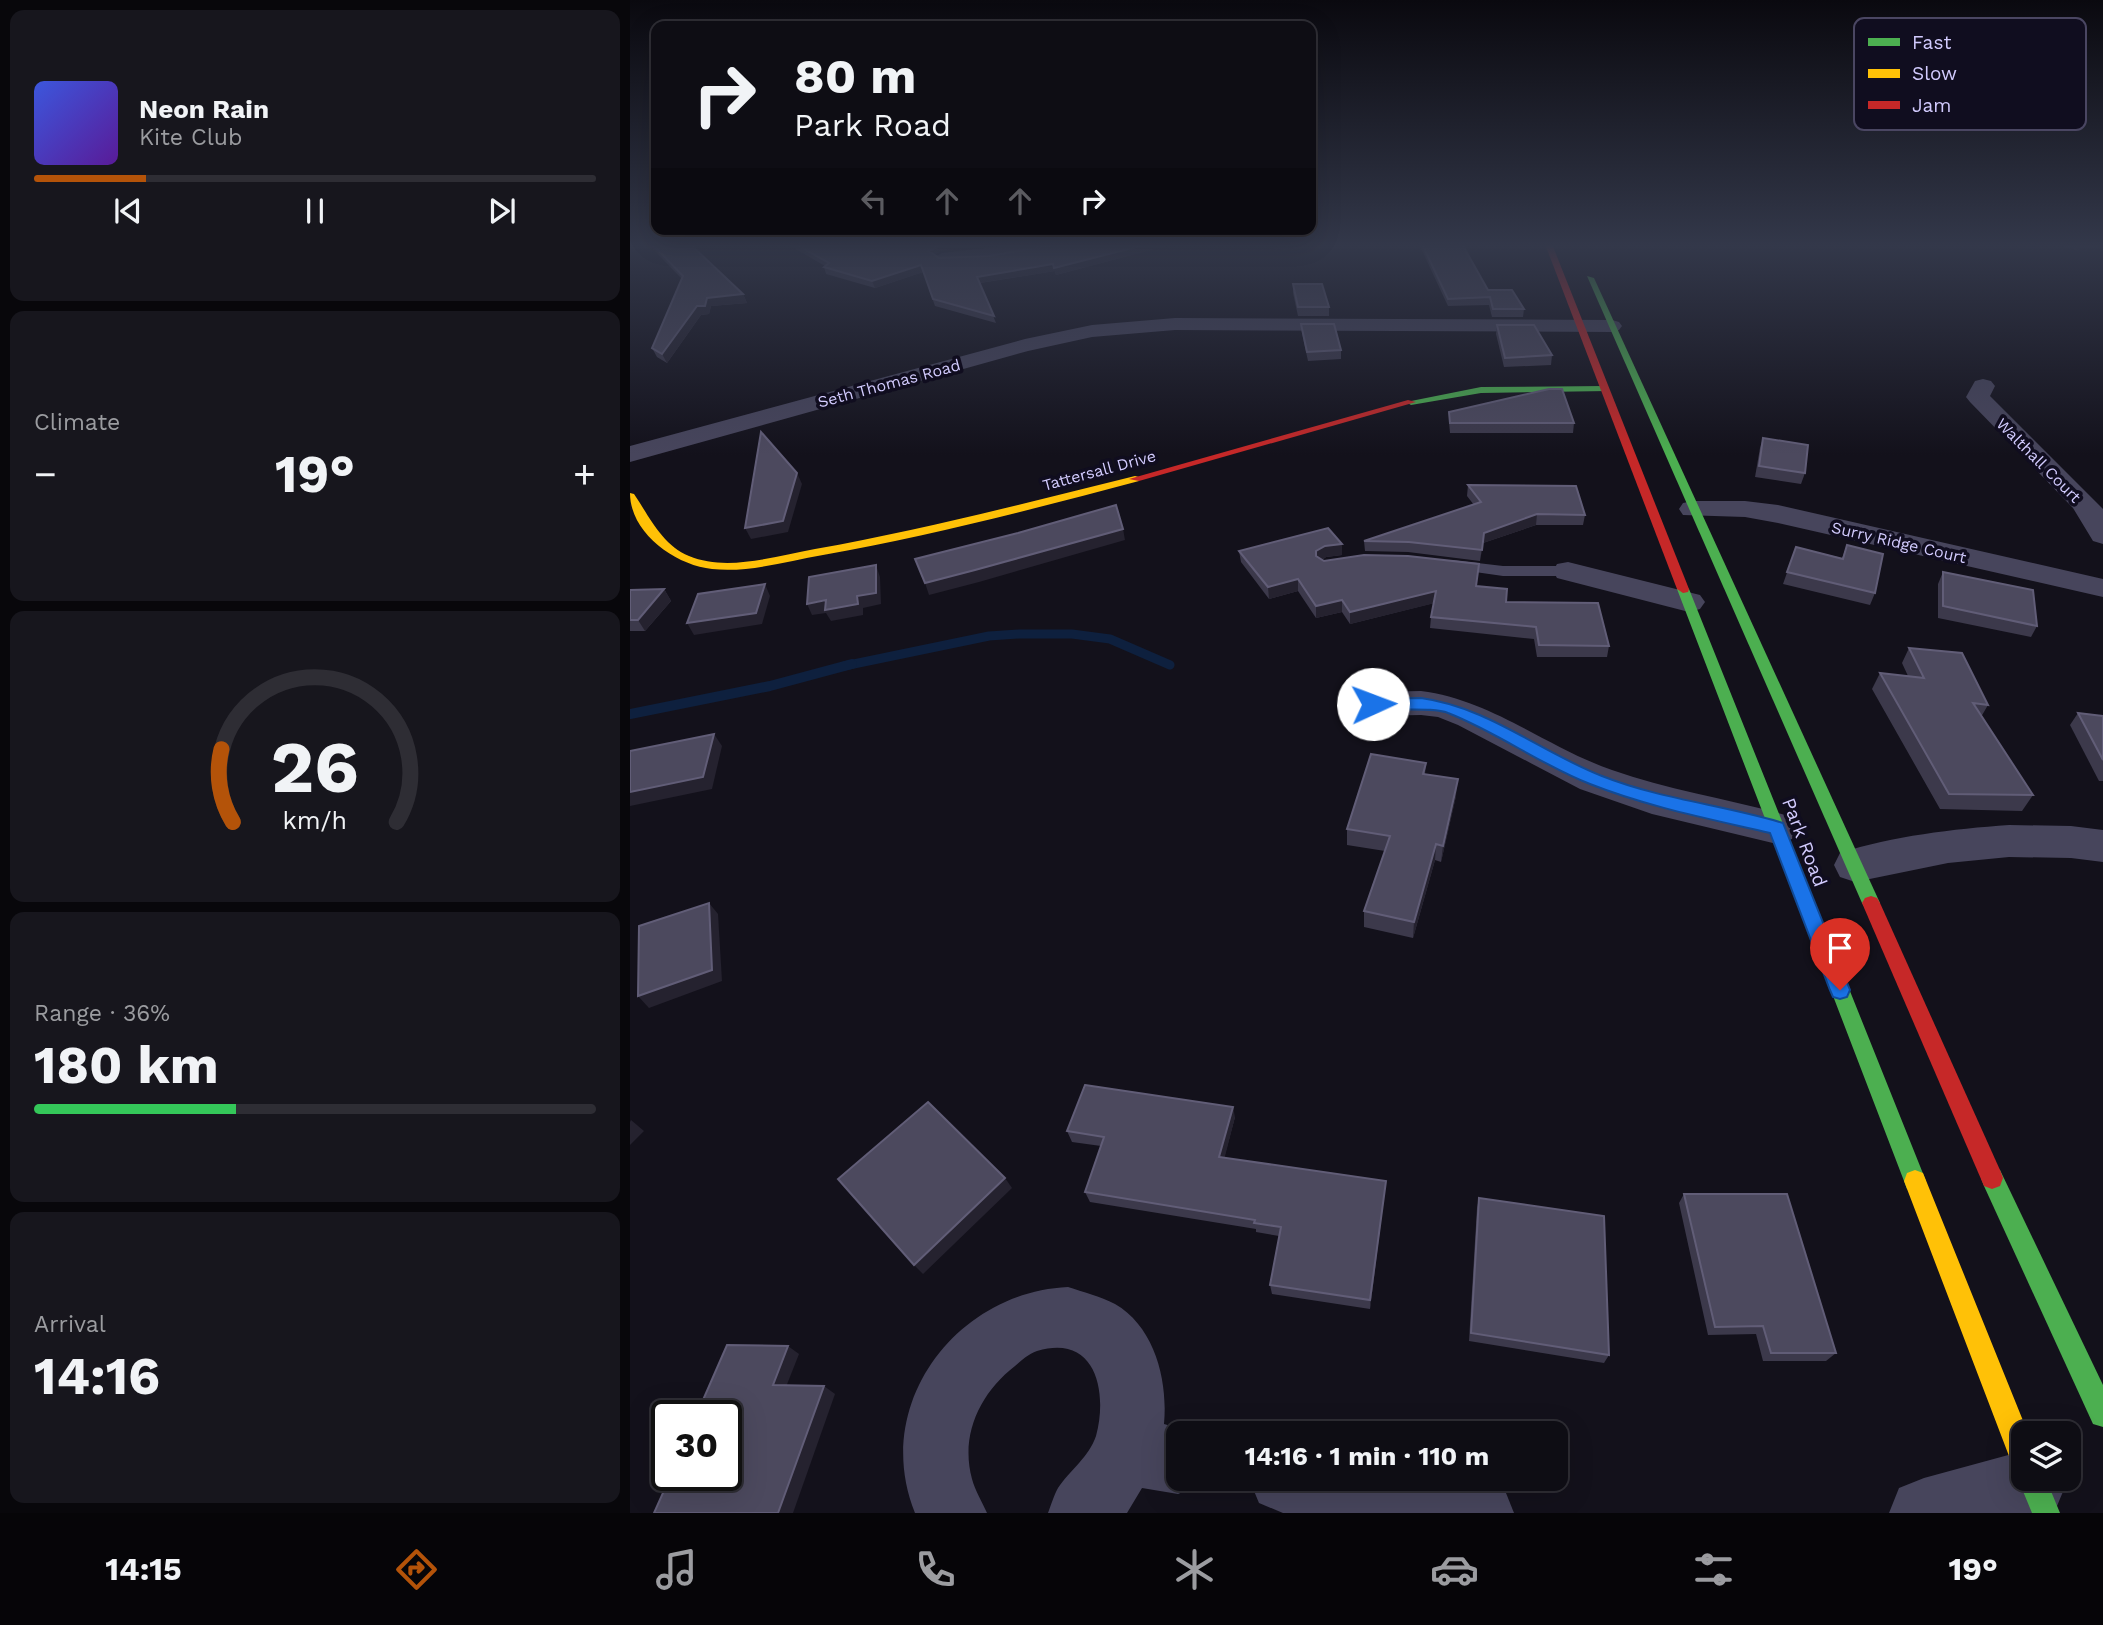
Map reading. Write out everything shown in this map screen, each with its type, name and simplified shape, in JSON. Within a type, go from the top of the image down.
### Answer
[{"type":"main road","name":"Park Road","points":[[1579,315],[1605,389],[2011,1424]]},
{"type":"main road","name":"Park Road","points":[[1607,315],[1693,509],[1783,700],[1981,1154],[2103,1414]]},
{"type":"main road","name":"Tattersall Drive","points":[[630,496],[662,544],[679,559],[715,567],[739,565],[894,539],[984,519],[1442,395],[1497,389],[1605,389]]},
{"type":"street","name":"Seth Thomas Road","points":[[630,454],[1025,345],[1092,331],[1175,324],[1612,326]]},
{"type":"street","name":"Walthall Court","points":[[1983,386],[1978,397],[2083,502],[2097,520],[2103,535]]},
{"type":"street","name":"Surry Ridge Court","points":[[1693,509],[1745,509],[1778,514],[2103,588]]},
{"type":"street","points":[[1567,570],[1689,602]]},
{"type":"street","points":[[1373,704],[1421,703],[1444,706],[1471,716],[1594,779],[1652,799],[1777,828]]},
{"type":"street","points":[[1855,865],[1979,841],[2063,840],[2103,846]]},
{"type":"street","points":[[952,1513],[941,1497],[934,1453],[943,1409],[966,1367],[997,1337],[1032,1319],[1069,1316],[1100,1327],[1123,1353],[1133,1392],[1129,1436],[1150,1456],[1111,1480],[1083,1513]]},
{"type":"street","points":[[1924,1513],[2011,1489]]},
{"type":"street","points":[[1352,1491],[1479,1513]]},
{"type":"lane","points":[[1435,563],[1503,570],[1567,570]]},
{"type":"building","points":[[666,315],[691,315],[662,354],[652,348]]},
{"type":"building","points":[[1301,324],[1334,324],[1341,350],[1307,352]]},
{"type":"building","points":[[1497,325],[1534,325],[1552,355],[1505,358]]},
{"type":"building","points":[[1549,389],[1562,389],[1574,423],[1450,423],[1449,412]]},
{"type":"building","points":[[761,432],[797,473],[783,521],[745,528]]},
{"type":"building","points":[[1763,438],[1808,445],[1805,473],[1759,466]]},
{"type":"building","points":[[1468,485],[1576,486],[1585,515],[1537,514],[1484,533],[1482,550],[1409,542],[1364,541],[1481,502]]},
{"type":"building","points":[[1116,505],[1123,529],[975,570],[925,583],[915,559],[1018,533]]},
{"type":"building","points":[[1328,528],[1342,544],[1325,546],[1316,551],[1316,556],[1324,561],[1364,555],[1408,556],[1479,564],[1476,586],[1507,589],[1506,602],[1598,603],[1609,646],[1539,645],[1536,627],[1431,617],[1436,591],[1350,612],[1342,600],[1316,606],[1298,579],[1268,587],[1239,551]]},
{"type":"building","points":[[1847,545],[1883,554],[1875,593],[1787,572],[1796,547],[1843,559]]},
{"type":"building","points":[[876,565],[876,593],[857,596],[858,604],[825,610],[826,600],[807,604],[809,577]]},
{"type":"building","points":[[1943,572],[2033,590],[2037,626],[1943,606]]},
{"type":"building","points":[[765,584],[756,613],[687,623],[698,594]]},
{"type":"building","points":[[664,589],[638,620],[630,620],[630,590]]},
{"type":"building","points":[[1909,648],[1962,653],[1988,705],[1973,703],[2033,795],[1949,794],[1880,673],[1924,678]]},
{"type":"building","points":[[2078,713],[2103,716],[2103,760]]},
{"type":"building","points":[[714,734],[703,777],[630,792],[630,751]]},
{"type":"building","points":[[1371,754],[1426,763],[1423,774],[1458,779],[1443,846],[1436,844],[1414,922],[1364,911],[1390,836],[1347,829]]},
{"type":"building","points":[[709,903],[712,970],[638,996],[639,926]]},
{"type":"building","points":[[1085,1085],[1233,1107],[1219,1157],[1386,1181],[1370,1300],[1270,1285],[1281,1227],[1254,1223],[1255,1220],[1085,1192],[1104,1137],[1067,1131]]},
{"type":"building","points":[[928,1102],[1005,1178],[914,1265],[838,1179]]},
{"type":"building","points":[[1684,1194],[1787,1194],[1836,1353],[1771,1353],[1763,1326],[1715,1327]]},
{"type":"building","points":[[1479,1198],[1604,1216],[1609,1355],[1471,1333]]},
{"type":"building","points":[[727,1345],[788,1346],[773,1385],[824,1386],[778,1513],[654,1513],[664,1491],[742,1491],[742,1400],[703,1400]]},
{"type":"waterway","points":[[846,666],[989,636],[1019,634],[1072,634],[1110,639],[1170,665]]},
{"type":"waterway","points":[[846,666],[852,664]]},
{"type":"waterway","points":[[630,714],[770,686],[846,666]]},
{"type":"traffic: fast","points":[[1607,315],[1871,903]]},
{"type":"traffic: fast","points":[[1411,402],[1481,390],[1605,389]]},
{"type":"traffic: fast","points":[[1683,589],[1915,1181]]},
{"type":"traffic: fast","points":[[1992,1178],[2103,1414]]},
{"type":"traffic: fast","points":[[2037,1491],[2046,1513]]},
{"type":"traffic: slow","points":[[630,496],[653,532],[667,548],[685,559],[713,566],[728,566],[773,560],[927,530],[1135,479]]},
{"type":"traffic: slow","points":[[1915,1181],[2011,1425]]},
{"type":"traffic: jam","points":[[1577,315],[1683,589]]},
{"type":"traffic: jam","points":[[1135,479],[1411,402]]},
{"type":"traffic: jam","points":[[1871,903],[1992,1178]]},
{"type":"route","points":[[1373,704],[1421,703],[1444,706],[1471,716],[1594,779],[1652,799],[1777,828],[1840,990]]}]
